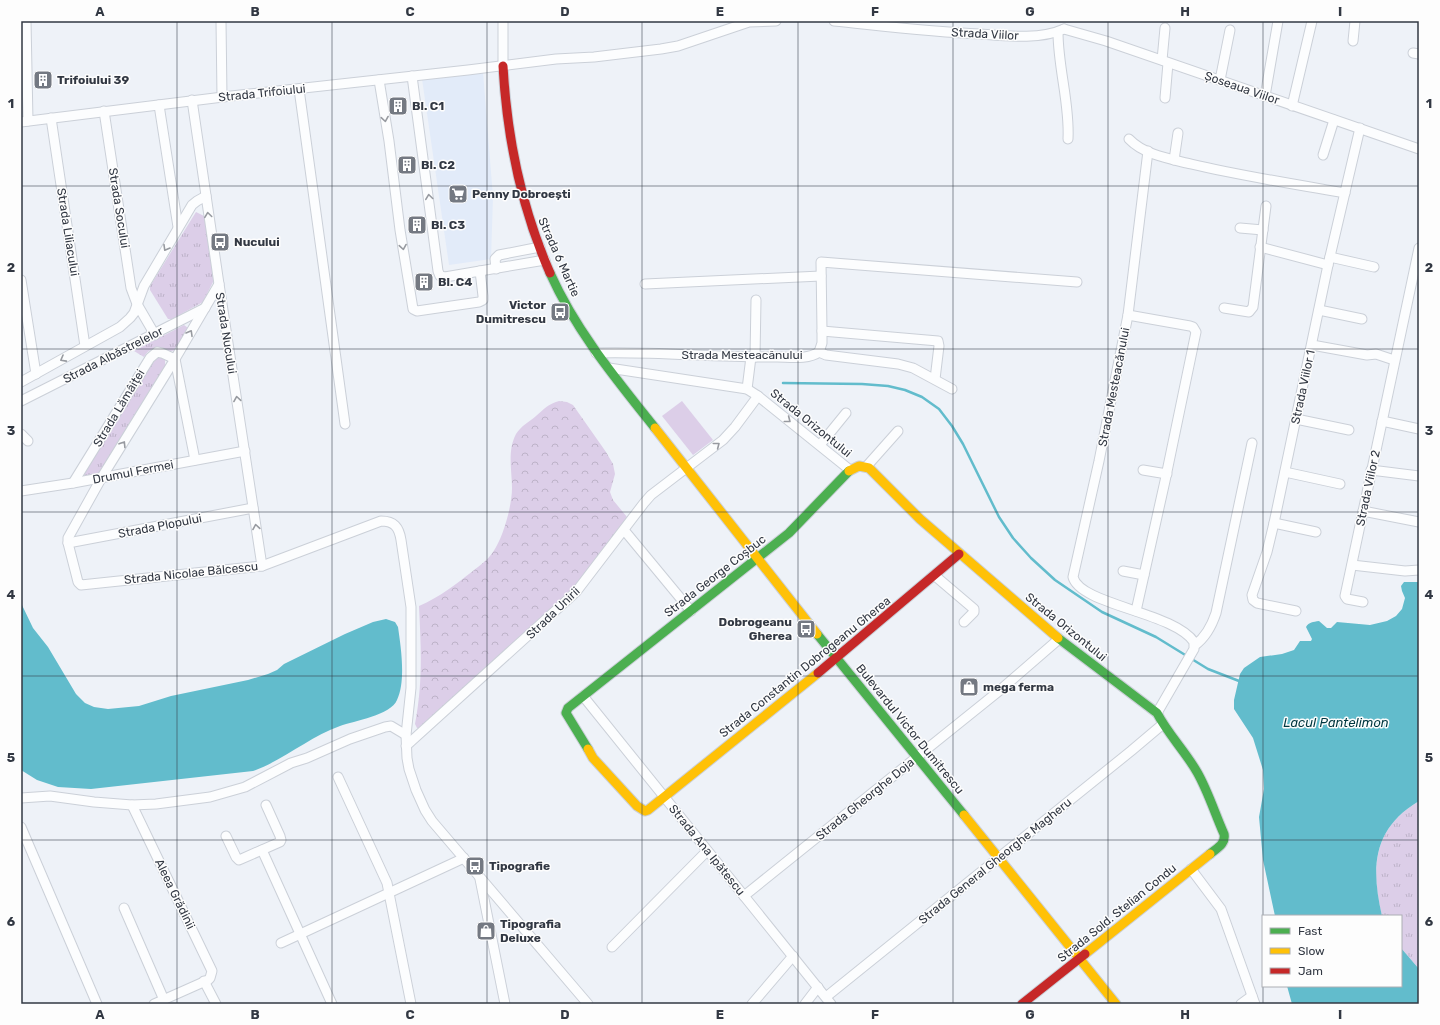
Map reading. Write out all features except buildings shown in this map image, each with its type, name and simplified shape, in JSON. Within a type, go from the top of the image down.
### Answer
[{"type":"street","points":[[24,122],[26,21]]},
{"type":"street","points":[[221,21],[222,97]]},
{"type":"street","points":[[503,21],[503,66]]},
{"type":"street","name":"Strada Trifoiului","points":[[24,122],[192,100],[556,59],[594,57],[661,49],[693,41],[749,22],[776,21]]},
{"type":"street","name":"Strada Viilor","points":[[834,21],[954,33],[992,35],[1027,36],[1062,28]]},
{"type":"street","points":[[1265,96],[1278,21]]},
{"type":"street","points":[[1292,106],[1312,21]]},
{"type":"street","points":[[1353,41],[1355,21]]},
{"type":"street","points":[[1062,28],[1059,61],[1067,115],[1068,139]]},
{"type":"street","name":"Șoseaua Viilor","points":[[1062,28],[1106,41],[1419,149]]},
{"type":"street","points":[[1164,98],[1165,28]]},
{"type":"street","points":[[1220,80],[1230,30]]},
{"type":"street","name":"Strada 6 Martie","points":[[503,66],[508,126],[513,153],[524,200],[545,260],[560,293],[596,353],[686,469]]},
{"type":"street","points":[[412,76],[439,274],[445,277],[545,260]]},
{"type":"street","points":[[379,80],[389,141],[400,230],[413,309],[417,311],[482,301],[483,296],[480,272]]},
{"type":"street","points":[[299,89],[345,424]]},
{"type":"street","name":"Strada Nucului","points":[[192,100],[262,566]]},
{"type":"street","points":[[159,104],[178,226]]},
{"type":"street","name":"Strada Socului","points":[[104,111],[131,288],[137,304],[154,334]]},
{"type":"street","name":"Strada Liliacului","points":[[51,118],[85,346]]},
{"type":"street","points":[[1323,155],[1334,120]]},
{"type":"street","name":"Strada Viilor 1","points":[[1296,611],[1257,603],[1252,597],[1267,552],[1274,522],[1329,261],[1360,128]]},
{"type":"street","points":[[1174,160],[1178,133]]},
{"type":"street","points":[[1129,139],[1148,151],[1174,160],[1228,173],[1345,193]]},
{"type":"street","points":[[1128,315],[1148,151]]},
{"type":"street","name":"Strada Albăstrelelor","points":[[21,382],[120,327],[130,318],[134,313],[144,286],[178,226],[192,205],[206,196]]},
{"type":"street","points":[[1224,308],[1245,312],[1251,310],[1256,294],[1260,247],[1266,206]]},
{"type":"street","points":[[1240,228],[1263,230]]},
{"type":"street","points":[[496,269],[495,259],[499,255],[540,247]]},
{"type":"street","points":[[1260,247],[1329,261],[1374,267]]},
{"type":"street","name":"Strada Viilor 2","points":[[1363,602],[1347,599],[1345,596],[1419,248]]},
{"type":"street","points":[[819,352],[822,343],[821,262],[1077,282]]},
{"type":"street","points":[[645,284],[822,276]]},
{"type":"street","points":[[21,280],[36,374]]},
{"type":"street","name":"Strada Lămâiței","points":[[102,477],[175,359],[219,284]]},
{"type":"street","points":[[609,368],[747,389],[753,357],[756,300]]},
{"type":"street","name":"Strada Albăstrelelor","points":[[21,401],[205,308]]},
{"type":"street","points":[[1319,310],[1362,320]]},
{"type":"street","name":"Strada Mesteacănului","points":[[1136,611],[1167,474],[1196,330],[1190,326],[1128,315],[1099,461],[1073,577],[1074,581],[1093,595],[1136,611],[1170,623],[1192,638],[1195,647]]},
{"type":"street","points":[[822,331],[938,341],[939,346],[935,379]]},
{"type":"street","points":[[1312,345],[1367,355],[1376,354],[1394,360]]},
{"type":"street","name":"Strada Lămâiței","points":[[73,483],[154,353],[160,352],[175,359]]},
{"type":"street","name":"Strada Mesteacănului","points":[[596,353],[753,357],[803,356],[815,355],[819,352],[826,356],[898,364],[913,368],[952,389]]},
{"type":"street","points":[[175,359],[195,460]]},
{"type":"street","name":"Strada Orizontului","points":[[747,389],[852,468],[866,466],[920,519],[959,554],[1059,639],[1157,713],[1163,724],[1197,772],[1221,826],[1225,839]]},
{"type":"street","name":"Strada Unirii","points":[[406,746],[576,592],[651,495],[723,440],[735,427],[758,396]]},
{"type":"street","points":[[820,445],[846,413]]},
{"type":"street","points":[[1296,419],[1349,430]]},
{"type":"street","points":[[1382,421],[1419,429]]},
{"type":"street","points":[[866,466],[898,431]]},
{"type":"street","points":[[21,434],[28,442]]},
{"type":"street","points":[[1157,713],[1195,647],[1206,635],[1216,613],[1252,442]]},
{"type":"street","name":"Drumul Fermei","points":[[21,491],[73,483],[245,451]]},
{"type":"street","name":"Strada George Coșbuc","points":[[664,797],[648,810],[645,811],[642,809],[589,753],[566,713],[568,708],[757,559],[801,522],[852,468]]},
{"type":"street","name":"Bulevardul Victor Dumitrescu","points":[[686,469],[1116,1004]]},
{"type":"street","points":[[1143,470],[1167,474]]},
{"type":"street","points":[[1371,470],[1419,476]]},
{"type":"street","points":[[1285,472],[1340,484]]},
{"type":"street","points":[[68,543],[69,535],[102,477]]},
{"type":"street","name":"Strada Plopului","points":[[68,543],[253,508]]},
{"type":"street","points":[[1363,511],[1419,522]]},
{"type":"street","name":"Strada Nicolae Bălcescu","points":[[68,543],[76,578],[81,585],[262,566],[381,521],[387,521],[395,525],[400,534],[411,607],[411,688],[406,735],[409,769],[420,800],[432,821],[480,877],[505,1004]]},
{"type":"street","points":[[1274,522],[1316,532]]},
{"type":"street","points":[[624,530],[691,611]]},
{"type":"street","name":"Strada Constantin Dobrogeanu Gherea","points":[[664,797],[837,658],[959,554]]},
{"type":"street","points":[[1352,565],[1404,571],[1419,570]]},
{"type":"street","points":[[1123,571],[1144,575]]},
{"type":"street","points":[[934,576],[974,609],[974,612],[964,622]]},
{"type":"street","name":"Strada Gheorghe Doja","points":[[744,896],[999,691],[1059,639]]},
{"type":"street","name":"Strada Ana Ipătescu","points":[[583,696],[829,1001]]},
{"type":"street","name":"Strada General Gheorghe Magheru","points":[[829,1001],[1163,724]]},
{"type":"street","points":[[21,798],[50,796],[94,802],[132,804],[156,804],[190,801],[232,792],[261,780],[291,763],[307,758],[350,739],[385,727],[391,726],[406,735]]},
{"type":"street","points":[[338,778],[382,872],[389,893],[411,1004]]},
{"type":"street","name":"Aleea Grădinii","points":[[132,804],[212,971],[210,978],[204,981]]},
{"type":"street","points":[[226,836],[238,859],[262,850],[281,840],[266,805]]},
{"type":"street","points":[[21,827],[97,1004]]},
{"type":"street","name":"Strada Sold. Stelian Condu","points":[[1022,1004],[1191,869],[1225,839]]},
{"type":"street","points":[[262,850],[332,1004]]},
{"type":"street","points":[[612,947],[708,851]]},
{"type":"street","points":[[281,942],[464,858]]},
{"type":"street","points":[[1191,869],[1221,909],[1254,1000],[1241,1004]]},
{"type":"street","points":[[480,877],[588,1004]]},
{"type":"street","points":[[124,908],[164,1000]]},
{"type":"street","points":[[752,1004],[793,956]]},
{"type":"street","points":[[154,1004],[204,981],[216,1004]]},
{"type":"street","points":[[805,1004],[818,987]]},
{"type":"shaded area","points":[[483,72],[493,197],[491,259],[449,265],[422,79]]},
{"type":"green space","points":[[196,212],[204,216],[214,280],[203,302],[172,319],[168,319],[150,290],[150,286]]},
{"type":"green space","points":[[184,325],[188,328],[188,330],[176,350],[167,351],[151,349],[144,357],[134,351]]},
{"type":"green space","points":[[159,357],[165,360],[165,367],[98,475],[82,477],[152,361]]},
{"type":"green space","points":[[559,401],[567,402],[573,405],[606,452],[613,464],[615,474],[610,492],[613,500],[627,517],[574,587],[557,605],[419,728],[417,728],[415,724],[418,709],[421,665],[419,606],[434,599],[489,558],[500,539],[506,522],[512,495],[511,454],[513,441],[516,434],[523,426],[546,407]]},
{"type":"green space","points":[[682,401],[713,440],[693,455],[662,416]]},
{"type":"green space","points":[[1419,801],[1419,969],[1402,949],[1402,915],[1382,915],[1377,882],[1376,866],[1384,837],[1392,824],[1403,812]]},
{"type":"water","name":"Lacul Pantelimon","points":[[1404,582],[1419,582],[1419,801],[1403,812],[1392,824],[1384,837],[1379,851],[1376,866],[1382,915],[1275,915],[1263,860],[1259,817],[1264,789],[1263,770],[1253,738],[1234,709],[1234,700],[1240,674],[1244,668],[1260,657],[1282,654],[1294,650],[1300,641],[1311,641],[1312,639],[1306,627],[1311,622],[1319,621],[1327,628],[1331,628],[1337,622],[1370,625],[1387,621],[1396,616],[1402,609],[1405,598],[1401,586]]},
{"type":"water","points":[[21,603],[33,628],[48,647],[76,694],[85,703],[94,707],[108,709],[139,706],[171,696],[248,680],[268,674],[277,670],[284,664],[345,634],[373,622],[386,619],[395,622],[398,627],[402,664],[400,692],[397,700],[388,710],[372,717],[340,726],[318,736],[275,761],[253,771],[91,789],[58,787],[37,780],[21,770]]},
{"type":"water","points":[[1402,949],[1419,969],[1419,1004],[1292,1004],[1287,987],[1402,987]]},
{"type":"waterway","points":[[783,383],[862,384],[888,386],[905,390],[922,397],[939,409],[952,426],[963,444],[999,517],[1013,538],[1031,558],[1055,580],[1102,612],[1156,637],[1208,669],[1239,681]]},
{"type":"traffic: fast","points":[[550,273],[560,294],[584,335],[611,373],[655,428]]},
{"type":"traffic: fast","points":[[588,749],[566,713],[568,708],[789,533],[849,471]]},
{"type":"traffic: fast","points":[[817,634],[964,815]]},
{"type":"traffic: fast","points":[[1058,638],[1157,713],[1201,779],[1224,834],[1224,840],[1222,843],[1210,854]]},
{"type":"traffic: slow","points":[[655,428],[817,634]]},
{"type":"traffic: slow","points":[[849,471],[859,466],[869,468],[920,519],[1058,638]]},
{"type":"traffic: slow","points":[[588,749],[593,758],[637,806],[645,811],[818,673]]},
{"type":"traffic: slow","points":[[964,815],[1116,1004]]},
{"type":"traffic: slow","points":[[1085,954],[1210,854]]},
{"type":"traffic: jam","points":[[503,66],[508,119],[517,172],[531,223],[550,273]]},
{"type":"traffic: jam","points":[[818,673],[959,554]]},
{"type":"traffic: jam","points":[[1022,1004],[1085,954]]},
{"type":"place","name":"Trifoiului 39","points":[[43,80]]},
{"type":"place","name":"Bl. C1","points":[[398,106]]},
{"type":"place","name":"Bl. C2","points":[[407,165]]},
{"type":"place","name":"Penny Dobroești","points":[[458,194]]},
{"type":"place","name":"Bl. C3","points":[[417,225]]},
{"type":"place","name":"Nucului","points":[[220,242]]},
{"type":"place","name":"Bl. C4","points":[[424,282]]},
{"type":"place","name":"Victor Dumitrescu","points":[[560,312]]},
{"type":"place","name":"Dobrogeanu Gherea","points":[[806,629]]},
{"type":"place","name":"mega ferma","points":[[969,687]]},
{"type":"place","name":"Tipografie","points":[[475,866]]},
{"type":"place","name":"Tipografia Deluxe","points":[[486,931]]}]
